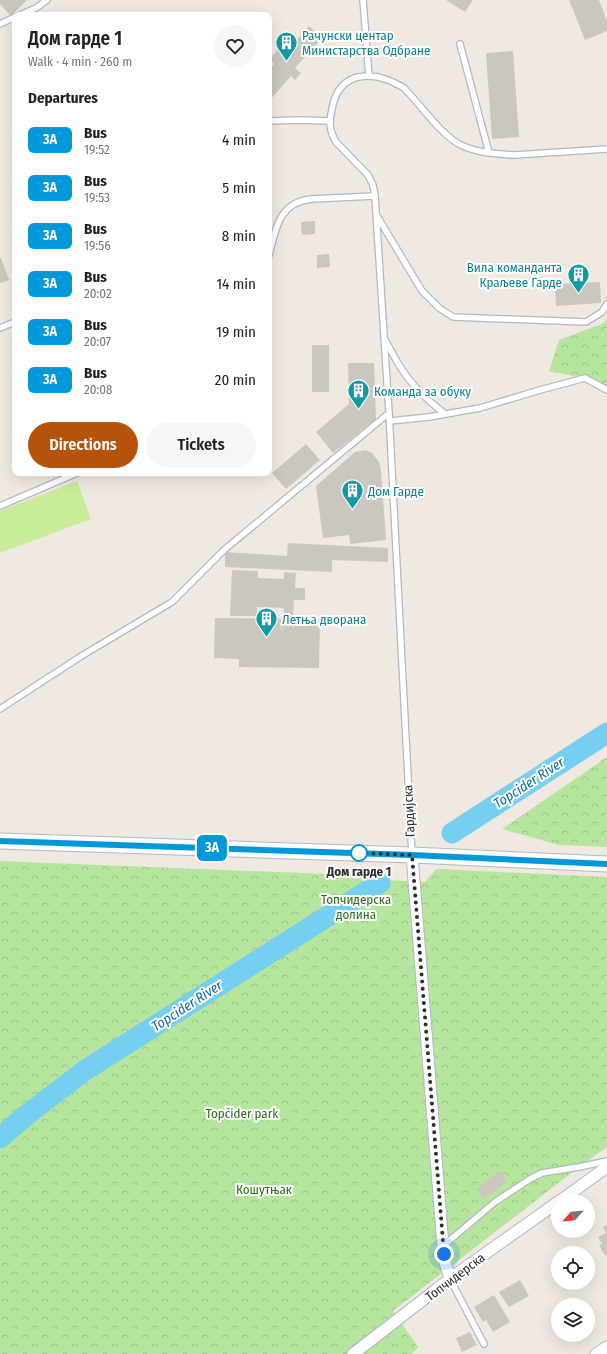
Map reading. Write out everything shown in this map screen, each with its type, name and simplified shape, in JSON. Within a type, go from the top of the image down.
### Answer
[{"type":"main road","points":[[0,841],[412,855],[607,864]]},
{"type":"street","name":"Гардијска","points":[[412,855],[443,1246],[445,1262],[450,1279]]},
{"type":"street","name":"Топчидерска","points":[[570,1194],[607,1167]]},
{"type":"street","name":"Топчидерска","points":[[353,1354],[450,1279],[551,1208]]},
{"type":"street","points":[[596,1354],[607,1347]]},
{"type":"lane","points":[[27,12],[36,8],[47,0]]},
{"type":"lane","points":[[363,0],[369,76]]},
{"type":"lane","points":[[0,24],[12,18]]},
{"type":"lane","points":[[460,44],[488,153]]},
{"type":"lane","points":[[272,121],[330,121],[335,97],[343,85],[355,78],[369,76],[394,82],[404,88],[452,140],[463,146],[488,153],[515,155],[607,150]]},
{"type":"lane","name":"Гардијска","points":[[330,121],[330,130],[336,142],[360,165],[371,180],[375,196],[390,421],[412,855]]},
{"type":"lane","points":[[272,244],[281,215],[295,203],[311,199],[375,196]]},
{"type":"lane","points":[[376,214],[422,291],[439,308],[453,317],[586,322],[602,312],[607,304]]},
{"type":"lane","points":[[0,328],[12,323]]},
{"type":"lane","points":[[384,338],[399,366],[435,407],[445,414]]},
{"type":"lane","points":[[390,421],[480,408],[585,378],[607,390]]},
{"type":"lane","points":[[0,709],[83,655],[172,602],[224,550],[389,413]]},
{"type":"lane","points":[[0,506],[70,476]]},
{"type":"lane","points":[[443,1246],[495,1202],[530,1179],[542,1173],[607,1161]]},
{"type":"lane","points":[[450,1279],[484,1344]]},
{"type":"green space","points":[[607,319],[607,390],[585,378],[549,371],[559,340],[604,323]]},
{"type":"green space","points":[[77,481],[91,519],[0,553],[0,511]]},
{"type":"green space","points":[[607,757],[607,847],[559,845],[502,829]]},
{"type":"green space","name":"Кошутњак","points":[[0,861],[327,874],[349,878],[425,882],[436,869],[607,877],[607,1147],[393,1311],[418,1347],[412,1354],[0,1354]]},
{"type":"building","points":[[0,0],[27,0],[15,12],[12,12],[11,16],[0,4]]},
{"type":"building","points":[[446,0],[473,0],[465,12]]},
{"type":"building","points":[[569,0],[599,0],[607,21],[607,31],[585,40]]},
{"type":"building","name":"Рачунски центар Министарства Одбране","points":[[309,26],[322,38],[295,68],[301,73],[295,80],[291,76],[272,98],[272,66],[274,64],[272,62],[272,56],[281,46],[287,51]]},
{"type":"building","points":[[513,51],[519,137],[492,139],[486,53]]},
{"type":"building","points":[[315,221],[315,234],[302,235],[301,222]]},
{"type":"building","points":[[329,254],[330,267],[317,268],[317,255]]},
{"type":"building","points":[[1,258],[9,280],[0,283],[0,259]]},
{"type":"building","name":"Вила команданта Краљеве Гарде","points":[[600,282],[601,303],[556,306],[555,284]]},
{"type":"building","points":[[312,345],[329,345],[329,392],[312,392]]},
{"type":"building","name":"Команда за обуку","points":[[348,363],[374,363],[376,419],[333,453],[316,432],[349,404]]},
{"type":"building","points":[[306,444],[320,460],[286,489],[272,473]]},
{"type":"building","name":"Дом Гарде","points":[[366,450],[372,453],[379,462],[381,470],[386,540],[350,544],[349,535],[323,538],[316,486],[355,452]]},
{"type":"building","points":[[288,543],[388,548],[388,562],[332,560],[332,572],[225,567],[225,552],[287,556]]},
{"type":"building","points":[[232,570],[258,571],[258,578],[284,579],[284,572],[296,573],[295,588],[305,588],[305,600],[294,600],[293,617],[283,616],[284,608],[257,607],[257,616],[230,616]]},
{"type":"building","name":"Летња дворана","points":[[215,618],[320,619],[319,668],[239,667],[239,659],[214,658]]},
{"type":"building","points":[[500,1171],[507,1182],[484,1199],[476,1189]]},
{"type":"building","points":[[607,1225],[607,1254],[605,1256],[599,1245],[602,1244],[598,1237],[606,1233],[603,1227]]},
{"type":"building","points":[[520,1280],[529,1296],[509,1307],[499,1292]]},
{"type":"building","points":[[494,1295],[510,1322],[493,1332],[486,1320],[483,1322],[474,1307]]},
{"type":"building","points":[[470,1332],[477,1345],[462,1352],[456,1338]]},
{"type":"waterway","name":"Topcider River","points":[[452,833],[607,733]]},
{"type":"waterway","name":"Topcider River","points":[[0,1138],[24,1117],[84,1071],[380,883]]},
{"type":"bus line","name":"3A","points":[[0,841],[412,855],[607,864]]},
{"type":"place","name":"Рачунски центар Министарства Одбране","points":[[286,62]]},
{"type":"place","name":"Вила команданта Краљеве Гарде","points":[[578,294]]},
{"type":"place","name":"Команда за обуку","points":[[358,410]]},
{"type":"place","name":"Дом Гарде","points":[[352,510]]},
{"type":"place","name":"Летња дворана","points":[[267,638]]},
{"type":"place","name":"Дом гарде 1","points":[[359,853]]},
{"type":"route","points":[[359,853],[412,855],[444,1254]]},
{"type":"park label","name":"Топчидерска долина","points":[[356,906]]},
{"type":"park label","name":"Topčider park","points":[[242,1113]]}]
